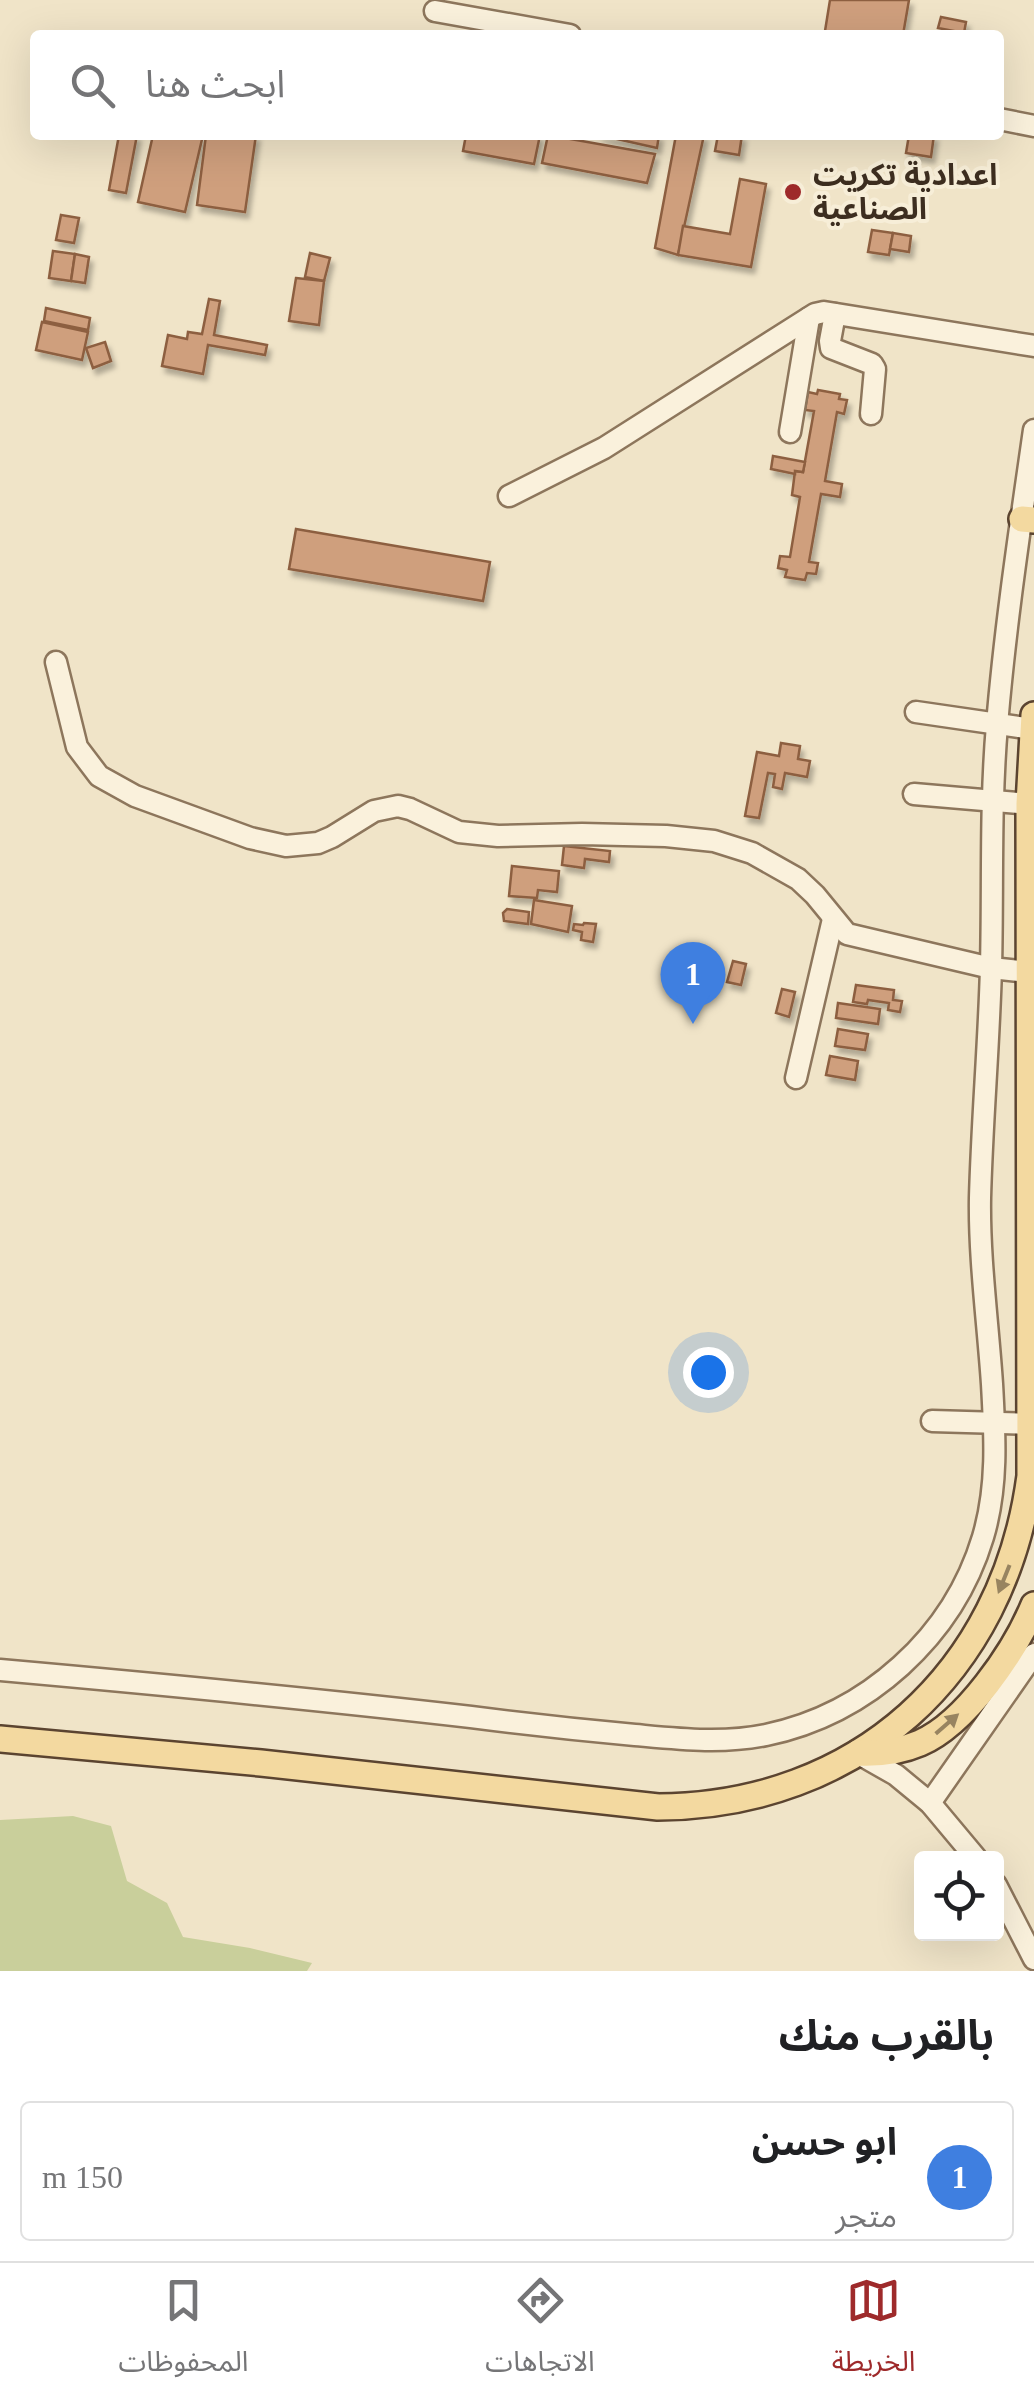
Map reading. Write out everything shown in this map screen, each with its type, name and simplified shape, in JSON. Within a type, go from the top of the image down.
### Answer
[{"type":"main road","points":[[0,1739],[261,1763],[658,1808],[710,1805],[762,1795],[811,1778],[858,1753],[937,1686],[970,1646],[1006,1577],[1022,1528],[1030,1476],[1033,722]]},
{"type":"main road","points":[[858,1753],[891,1752],[936,1734],[964,1710],[1001,1666],[1034,1605]]},
{"type":"street","points":[[435,11],[542,30]]},
{"type":"street","points":[[1004,120],[1034,126]]},
{"type":"street","points":[[509,496],[604,448],[815,314],[1034,346]]},
{"type":"street","points":[[835,314],[832,348],[869,362],[874,369],[871,414]]},
{"type":"street","points":[[790,432],[809,318]]},
{"type":"street","points":[[0,1670],[276,1695],[594,1732],[730,1740],[764,1736],[814,1720],[860,1698],[888,1678],[936,1628],[955,1600],[983,1537],[994,1469],[980,1206],[991,968],[992,800],[997,724],[1028,520],[1034,430]]},
{"type":"street","points":[[56,662],[77,746],[99,776],[136,796],[250,838],[286,846],[318,843],[374,811],[398,806],[458,832],[498,836],[666,836],[714,841],[752,853],[798,879],[848,934],[991,968],[1031,964]]},
{"type":"street","points":[[916,712],[997,724],[1033,722]]},
{"type":"street","points":[[914,794],[1030,804]]},
{"type":"street","points":[[796,1078],[834,918]]},
{"type":"street","points":[[932,1421],[1031,1424]]},
{"type":"street","points":[[930,1803],[1034,1654]]},
{"type":"street","points":[[858,1753],[896,1775],[930,1803],[970,1851]]},
{"type":"street","points":[[1004,1901],[1034,1959]]},
{"type":"green space","points":[[73,1816],[111,1826],[127,1881],[167,1903],[183,1937],[312,1963],[307,1971],[0,1971],[0,1820]]},
{"type":"building","points":[[830,0],[909,0],[904,30],[825,30]]},
{"type":"building","points":[[941,17],[966,22],[965,30],[938,28]]},
{"type":"building","points":[[118,140],[136,140],[126,193],[109,190]]},
{"type":"building","points":[[152,140],[202,140],[185,212],[138,202]]},
{"type":"building","points":[[205,140],[255,140],[245,212],[197,205]]},
{"type":"building","points":[[465,140],[539,140],[534,164],[463,151]]},
{"type":"building","points":[[547,140],[576,140],[655,154],[647,183],[542,163]]},
{"type":"building","points":[[621,140],[658,140],[657,148]]},
{"type":"building","points":[[675,140],[703,140],[678,255],[655,248]]},
{"type":"building","points":[[717,140],[741,140],[739,155],[715,151]]},
{"type":"building","points":[[908,140],[933,140],[931,157],[906,153]]},
{"type":"building","points":[[740,179],[766,184],[751,267],[678,255],[683,226],[730,234]]},
{"type":"building","points":[[61,215],[79,218],[74,243],[56,240]]},
{"type":"building","points":[[872,230],[893,233],[889,255],[868,252]]},
{"type":"building","points":[[893,233],[911,236],[909,252],[890,249]]},
{"type":"building","points":[[53,251],[75,254],[71,281],[49,278]]},
{"type":"building","points":[[310,253],[330,258],[324,281],[305,277]]},
{"type":"building","points":[[75,254],[89,257],[85,283],[71,281]]},
{"type":"building","points":[[296,278],[324,281],[319,325],[289,321]]},
{"type":"building","points":[[209,299],[220,301],[214,335],[267,345],[265,355],[208,345],[203,374],[162,366],[168,335],[187,339],[188,332],[202,334]]},
{"type":"building","points":[[46,308],[90,318],[88,330],[44,321]]},
{"type":"building","points":[[42,322],[88,332],[82,360],[36,350]]},
{"type":"building","points":[[105,342],[111,361],[93,368],[86,348]]},
{"type":"building","points":[[818,390],[840,394],[839,399],[847,400],[844,414],[837,412],[825,481],[842,484],[840,497],[821,494],[809,562],[818,563],[816,574],[807,573],[805,580],[785,577],[787,570],[778,568],[780,556],[790,557],[800,497],[792,495],[795,471],[803,472],[814,411],[805,410],[808,392],[817,394]]},
{"type":"building","points":[[773,456],[805,462],[803,472],[771,469]]},
{"type":"building","points":[[296,529],[490,562],[483,601],[289,569]]},
{"type":"building","points":[[781,743],[800,746],[798,759],[810,761],[807,777],[785,773],[782,789],[773,787],[775,774],[768,773],[759,818],[745,816],[757,752],[779,756]]},
{"type":"building","points":[[564,846],[610,851],[609,862],[585,859],[584,868],[562,865]]},
{"type":"building","points":[[512,866],[559,871],[557,892],[538,890],[537,898],[509,896]]},
{"type":"building","points":[[534,900],[572,906],[568,932],[531,924]]},
{"type":"building","points":[[507,909],[529,912],[528,924],[504,921]]},
{"type":"building","points":[[574,924],[596,924],[593,942],[581,940],[582,932],[573,930]]},
{"type":"building","points":[[733,961],[746,964],[741,985],[727,982]]},
{"type":"building","points":[[856,985],[894,990],[893,1000],[902,1001],[900,1012],[888,1010],[889,1003],[853,1002]]},
{"type":"building","points":[[782,989],[795,992],[789,1017],[776,1013]]},
{"type":"building","points":[[838,1003],[880,1009],[878,1024],[836,1018]]},
{"type":"building","points":[[838,1029],[868,1034],[865,1050],[835,1046]]},
{"type":"building","points":[[830,1056],[858,1061],[855,1080],[826,1075]]},
{"type":"place","name":"اعدادية تكريت الصناعية","points":[[793,192]]},
{"type":"place","name":"ابو حسن","points":[[693,1024]]}]
